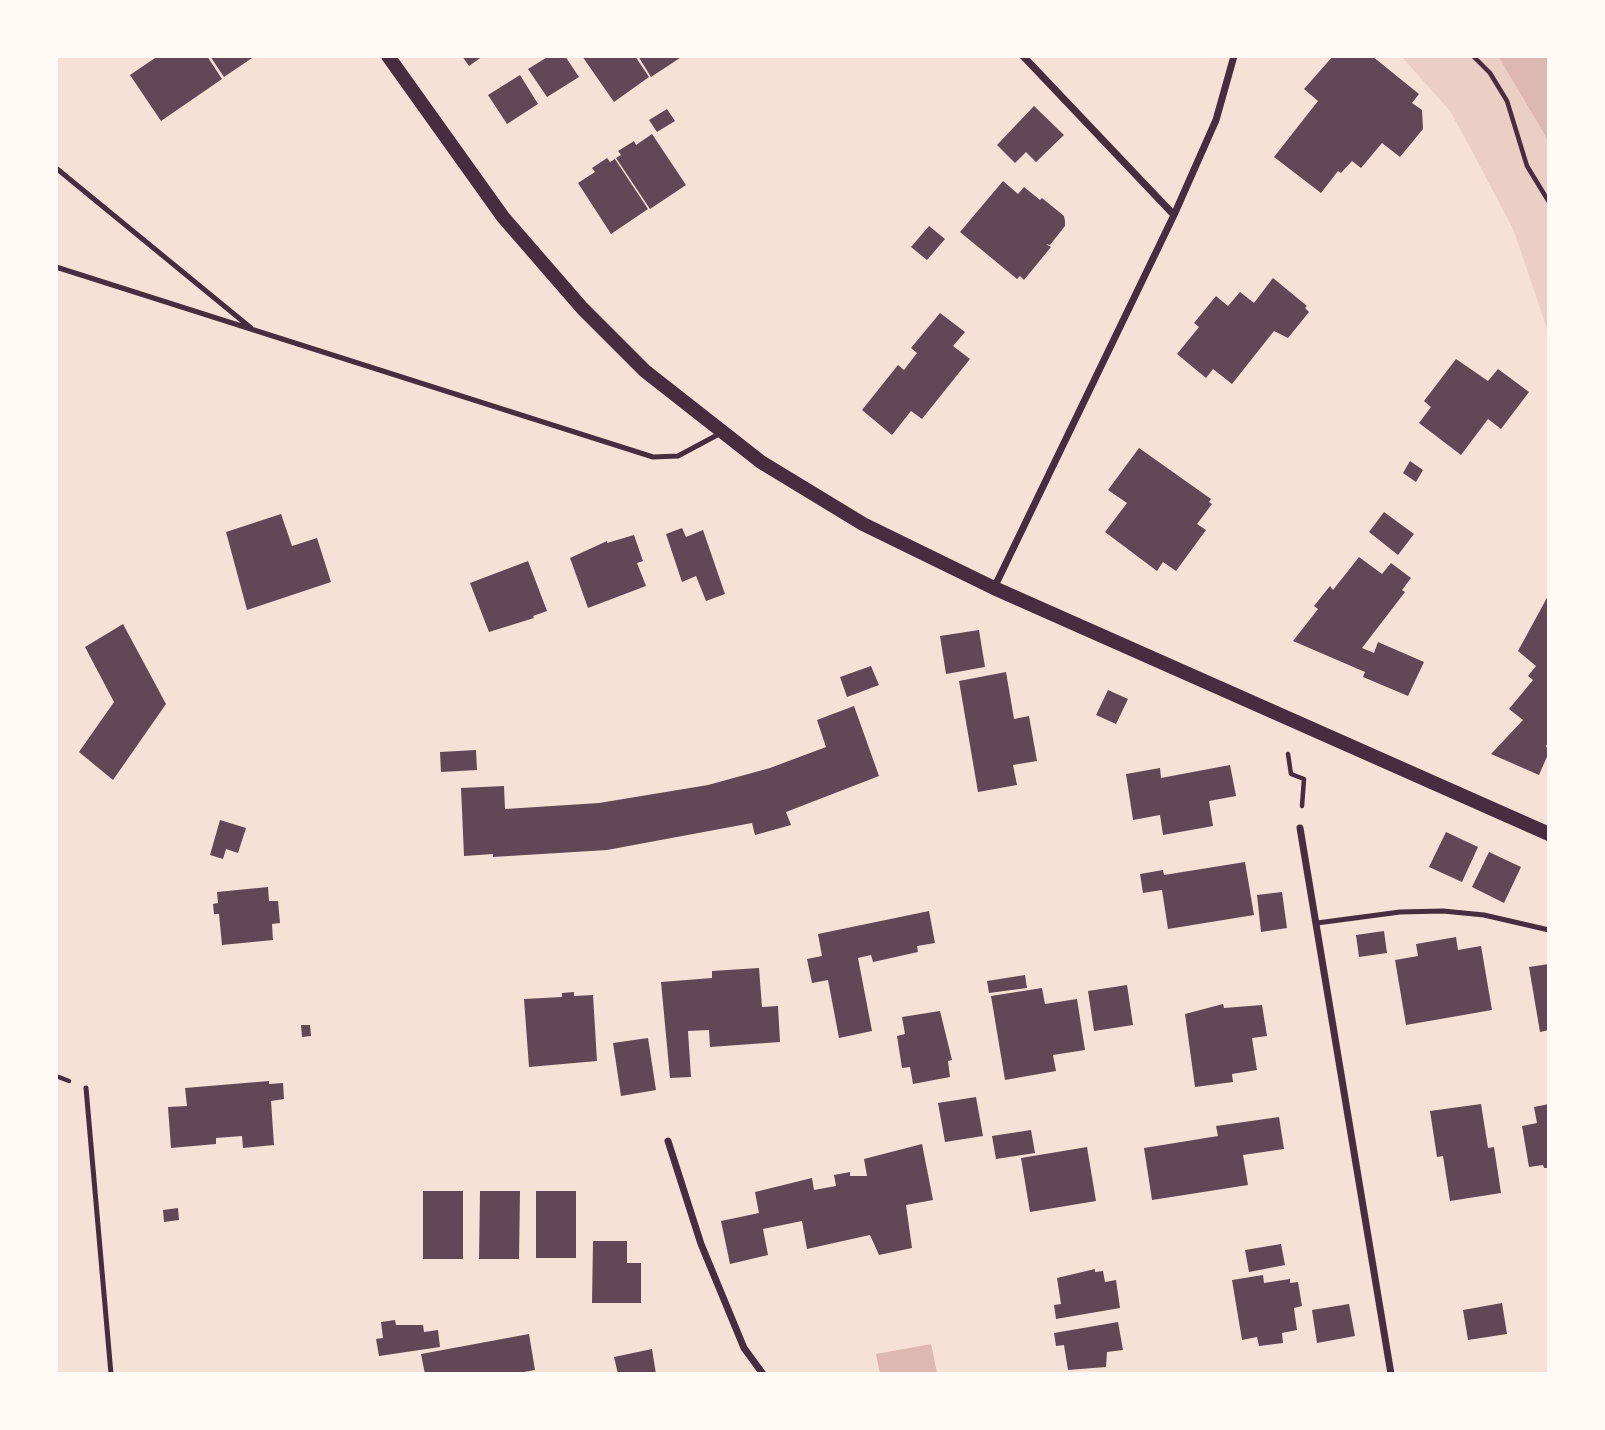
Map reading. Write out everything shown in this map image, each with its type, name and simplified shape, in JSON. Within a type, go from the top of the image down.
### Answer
[{"type":"main road","points":[[388,56],[503,217],[552,276],[636,363],[721,433],[838,510],[994,588],[1549,834]]},
{"type":"street","points":[[1023,56],[1174,215]]},
{"type":"street","points":[[994,588],[1174,215],[1216,120],[1234,56]]},
{"type":"street","points":[[1300,828],[1391,1374]]},
{"type":"street","points":[[668,1141],[701,1244],[744,1348],[763,1374]]},
{"type":"lane","points":[[56,168],[254,331]]},
{"type":"lane","points":[[56,267],[653,457],[678,456],[721,433]]},
{"type":"lane","points":[[1317,923],[1401,912],[1443,911],[1484,915],[1549,930]]},
{"type":"lane","points":[[86,1088],[111,1374]]},
{"type":"path","points":[[1473,56],[1490,73],[1507,101],[1527,166],[1549,202]]},
{"type":"path","points":[[1288,754],[1291,774],[1304,779],[1300,828]]},
{"type":"shaded area","points":[[1401,56],[1498,56],[1549,142],[1549,335],[1514,231],[1472,151],[1450,111]]},
{"type":"shaded area","points":[[1498,56],[1549,56],[1549,142]]},
{"type":"shaded area","points":[[931,1344],[937,1373],[880,1374],[876,1354]]},
{"type":"building","points":[[158,56],[207,56],[222,79],[161,121],[130,75]]},
{"type":"building","points":[[210,56],[255,56],[224,77]]},
{"type":"building","points":[[462,56],[483,56],[469,66]]},
{"type":"building","points":[[549,56],[565,56],[579,77],[547,97],[528,69]]},
{"type":"building","points":[[582,56],[635,56],[649,77],[614,102]]},
{"type":"building","points":[[638,56],[683,56],[651,77]]},
{"type":"building","points":[[1333,56],[1372,56],[1419,94],[1412,103],[1422,110],[1423,129],[1400,157],[1382,143],[1361,168],[1352,161],[1341,173],[1338,171],[1321,193],[1274,157],[1318,101],[1304,89]]},
{"type":"building","points":[[520,75],[538,104],[507,124],[488,95]]},
{"type":"building","points":[[1034,106],[1064,135],[1036,162],[1026,152],[1015,163],[997,145]]},
{"type":"building","points":[[667,109],[675,121],[657,132],[649,120]]},
{"type":"building","points":[[652,134],[686,185],[650,209],[616,158],[621,155],[618,151],[634,141],[636,145]]},
{"type":"building","points":[[607,158],[610,162],[615,159],[648,209],[611,234],[578,183],[595,172],[592,168]]},
{"type":"building","points":[[1003,181],[1018,194],[1024,187],[1064,216],[1065,226],[1050,245],[1046,244],[1051,247],[1024,280],[1020,276],[1017,279],[960,232]]},
{"type":"building","points":[[929,226],[945,239],[927,260],[911,247]]},
{"type":"building","points":[[1273,278],[1307,306],[1305,308],[1309,312],[1288,338],[1274,331],[1232,384],[1213,369],[1206,378],[1177,354],[1199,327],[1194,323],[1216,296],[1228,306],[1240,292],[1254,303]]},
{"type":"building","points":[[940,313],[965,332],[953,346],[970,359],[922,419],[911,411],[892,435],[862,410],[898,365],[904,370],[917,353],[911,348]]},
{"type":"building","points":[[1456,359],[1488,381],[1498,369],[1529,392],[1501,429],[1488,419],[1461,455],[1419,423],[1431,407],[1424,401]]},
{"type":"building","points":[[1139,448],[1211,499],[1209,502],[1212,504],[1197,524],[1206,530],[1176,571],[1163,562],[1157,571],[1105,532],[1127,503],[1108,490]]},
{"type":"building","points":[[1410,461],[1423,470],[1416,482],[1403,473]]},
{"type":"building","points":[[1384,512],[1414,534],[1398,555],[1369,532]]},
{"type":"building","points":[[281,514],[292,546],[317,538],[331,582],[247,610],[226,532]]},
{"type":"building","points":[[682,528],[686,537],[703,530],[725,594],[706,601],[696,576],[682,582],[666,534]]},
{"type":"building","points":[[634,535],[643,561],[637,563],[646,586],[588,608],[570,558],[607,541]]},
{"type":"building","points":[[1359,557],[1382,574],[1391,563],[1411,578],[1402,590],[1405,592],[1362,648],[1374,653],[1378,642],[1424,662],[1408,696],[1363,677],[1365,672],[1293,641],[1318,609],[1314,606],[1330,586],[1333,590]]},
{"type":"building","points":[[528,561],[547,611],[533,616],[534,618],[489,632],[470,583]]},
{"type":"building","points":[[1549,594],[1549,741],[1546,746],[1549,752],[1539,775],[1491,754],[1523,720],[1509,709],[1533,680],[1528,676],[1536,666],[1518,651]]},
{"type":"building","points":[[123,624],[166,704],[113,780],[79,752],[114,702],[85,647]]},
{"type":"building","points":[[979,630],[985,667],[946,674],[940,636]]},
{"type":"building","points":[[871,666],[879,685],[847,697],[840,677]]},
{"type":"building","points":[[1006,672],[1014,719],[1029,716],[1037,761],[1013,765],[1017,785],[978,792],[959,681]]},
{"type":"building","points":[[1108,690],[1128,699],[1116,724],[1096,715]]},
{"type":"building","points":[[854,706],[879,776],[786,812],[791,825],[755,835],[752,823],[607,850],[493,857],[493,854],[464,856],[461,788],[504,786],[505,809],[599,803],[708,785],[770,768],[826,747],[817,720]]},
{"type":"building","points":[[476,750],[477,770],[441,772],[440,752]]},
{"type":"building","points":[[1230,765],[1236,796],[1209,801],[1213,826],[1163,835],[1160,815],[1133,820],[1126,774],[1160,768],[1161,778]]},
{"type":"building","points":[[220,820],[246,828],[238,853],[226,849],[223,859],[210,855]]},
{"type":"building","points":[[1446,832],[1478,847],[1462,882],[1429,867]]},
{"type":"building","points":[[1489,852],[1521,867],[1504,903],[1472,887]]},
{"type":"building","points":[[1245,862],[1254,915],[1168,929],[1162,890],[1143,893],[1140,874],[1163,870],[1164,875]]},
{"type":"building","points":[[268,887],[269,901],[278,901],[280,923],[272,924],[273,940],[222,945],[219,914],[214,914],[213,904],[218,903],[217,892]]},
{"type":"building","points":[[1282,892],[1287,928],[1261,932],[1257,895]]},
{"type":"building","points":[[929,911],[935,943],[917,946],[918,952],[873,962],[871,955],[858,958],[872,1031],[839,1038],[828,980],[812,983],[807,959],[822,956],[818,934]]},
{"type":"building","points":[[1384,931],[1387,953],[1359,957],[1356,935]]},
{"type":"building","points":[[1456,937],[1458,950],[1481,946],[1492,1010],[1406,1025],[1395,960],[1418,956],[1416,944]]},
{"type":"building","points":[[1549,964],[1549,1030],[1540,1032],[1529,967]]},
{"type":"building","points":[[759,968],[762,1007],[778,1006],[780,1042],[710,1047],[709,1030],[688,1031],[691,1077],[670,1078],[661,982],[712,978],[712,971]]},
{"type":"building","points":[[1025,975],[1027,988],[989,993],[987,981]]},
{"type":"building","points":[[1127,985],[1133,1025],[1094,1031],[1088,991]]},
{"type":"building","points":[[1042,988],[1045,1004],[1077,999],[1085,1050],[1053,1055],[1056,1071],[1005,1080],[991,996]]},
{"type":"building","points":[[574,992],[574,996],[593,995],[597,1061],[529,1067],[524,999],[562,997],[562,993]]},
{"type":"building","points":[[1223,1004],[1224,1008],[1262,1005],[1267,1036],[1252,1038],[1257,1070],[1232,1074],[1233,1082],[1195,1087],[1185,1014]]},
{"type":"building","points":[[940,1011],[952,1060],[948,1061],[950,1077],[913,1084],[910,1067],[902,1068],[897,1036],[905,1034],[902,1017]]},
{"type":"building","points":[[301,1025],[310,1025],[311,1036],[302,1037]]},
{"type":"building","points":[[648,1038],[656,1090],[621,1096],[613,1043]]},
{"type":"building","points":[[269,1081],[269,1084],[283,1083],[284,1099],[271,1101],[274,1145],[243,1148],[242,1136],[216,1138],[216,1144],[171,1148],[168,1107],[187,1106],[185,1088]]},
{"type":"building","points":[[976,1097],[983,1136],[945,1142],[938,1103]]},
{"type":"building","points":[[1481,1104],[1488,1148],[1494,1147],[1501,1193],[1450,1201],[1443,1156],[1437,1157],[1430,1111]]},
{"type":"building","points":[[1549,1104],[1549,1168],[1544,1168],[1543,1165],[1529,1167],[1522,1126],[1537,1123],[1534,1107]]},
{"type":"building","points":[[1279,1117],[1284,1149],[1243,1155],[1248,1185],[1152,1200],[1144,1148],[1218,1136],[1216,1126]]},
{"type":"building","points":[[1031,1130],[1035,1153],[996,1159],[992,1136]]},
{"type":"building","points":[[922,1144],[933,1200],[906,1205],[912,1248],[879,1255],[870,1235],[807,1249],[802,1221],[763,1229],[768,1255],[730,1264],[721,1221],[759,1213],[755,1192],[812,1178],[814,1190],[836,1186],[834,1175],[850,1172],[850,1176],[867,1176],[864,1159]]},
{"type":"building","points":[[1087,1147],[1096,1201],[1030,1212],[1021,1158]]},
{"type":"building","points":[[423,1191],[463,1191],[463,1259],[423,1259]]},
{"type":"building","points":[[480,1191],[520,1191],[519,1259],[479,1259]]},
{"type":"building","points":[[536,1191],[576,1191],[576,1258],[536,1258]]},
{"type":"building","points":[[178,1208],[179,1220],[164,1222],[163,1210]]},
{"type":"building","points":[[593,1241],[627,1241],[627,1263],[641,1263],[641,1303],[592,1303]]},
{"type":"building","points":[[1281,1244],[1285,1265],[1249,1272],[1245,1250]]},
{"type":"building","points":[[1095,1269],[1095,1272],[1103,1271],[1105,1282],[1116,1280],[1120,1308],[1056,1319],[1054,1305],[1061,1304],[1057,1278]]},
{"type":"building","points":[[1263,1275],[1264,1283],[1290,1279],[1290,1283],[1298,1282],[1302,1306],[1294,1308],[1297,1330],[1282,1333],[1283,1343],[1259,1346],[1257,1337],[1242,1340],[1232,1280]]},
{"type":"building","points":[[1502,1303],[1507,1334],[1468,1340],[1463,1310]]},
{"type":"building","points":[[1349,1304],[1355,1336],[1317,1343],[1312,1310]]},
{"type":"building","points":[[395,1320],[396,1325],[423,1325],[424,1332],[438,1330],[440,1347],[379,1356],[376,1339],[383,1338],[381,1322]]},
{"type":"building","points":[[1118,1322],[1123,1350],[1107,1352],[1106,1367],[1068,1370],[1064,1345],[1056,1346],[1054,1333]]},
{"type":"building","points":[[529,1334],[535,1370],[513,1374],[425,1374],[421,1354]]},
{"type":"building","points":[[652,1349],[656,1374],[618,1374],[614,1357]]}]
